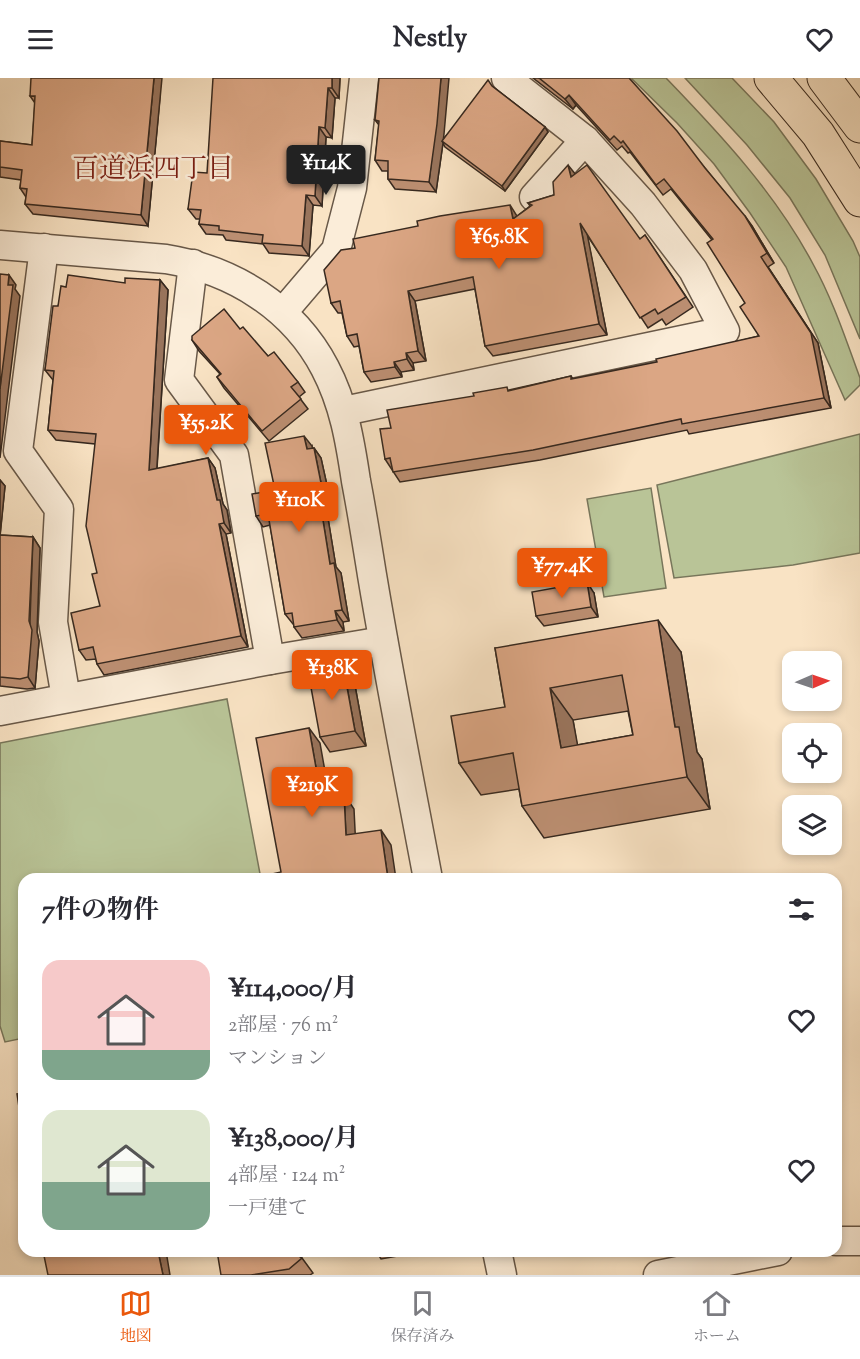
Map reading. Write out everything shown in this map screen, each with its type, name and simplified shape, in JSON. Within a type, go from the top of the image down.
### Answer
[{"type":"highway","points":[[771,78],[818,134],[860,200]]},
{"type":"highway","points":[[824,78],[860,126]]},
{"type":"street","points":[[283,312],[336,250],[352,188],[364,78]]},
{"type":"street","points":[[344,411],[725,331],[693,270],[643,204],[585,140],[506,78]]},
{"type":"street","points":[[534,197],[585,140]]},
{"type":"street","points":[[0,245],[166,259],[222,273],[259,294],[283,312],[308,341],[325,367],[344,411],[383,641],[427,873]]},
{"type":"street","points":[[44,248],[18,451],[59,509],[53,622],[66,698]]},
{"type":"street","points":[[193,264],[179,380],[234,455],[270,660]]},
{"type":"street","points":[[0,711],[383,641]]},
{"type":"street","points":[[842,1241],[860,1241]]},
{"type":"street","points":[[498,1257],[502,1275]]},
{"type":"street","points":[[658,1275],[748,1257]]},
{"type":"green space","points":[[631,78],[666,78],[727,143],[782,213],[827,292],[860,378],[860,385],[845,400],[786,267],[714,164],[677,123]]},
{"type":"green space","points":[[685,78],[732,78],[774,122],[816,179],[860,257],[860,339],[825,255],[790,198],[747,145]]},
{"type":"green space","points":[[860,434],[860,553],[793,565],[674,578],[657,485]]},
{"type":"green space","points":[[651,488],[666,588],[604,597],[587,499]]},
{"type":"green space","points":[[227,699],[260,873],[18,873],[18,1039],[5,1042],[0,1026],[0,743]]},
{"type":"building","points":[[31,78],[154,78],[141,215],[25,204],[27,189],[20,188],[22,170],[0,167],[0,141],[32,145],[35,96],[30,96]]},
{"type":"building","points":[[213,78],[332,78],[332,88],[328,88],[325,128],[319,127],[315,196],[306,195],[302,246],[262,243],[263,235],[219,230],[219,226],[199,224],[201,210],[188,209],[193,172],[207,173]]},
{"type":"building","points":[[379,78],[441,78],[429,182],[388,179],[388,161],[375,160],[379,121],[375,120]]},
{"type":"building","points":[[539,78],[629,78],[677,131],[745,216],[767,253],[761,257],[811,333],[824,398],[682,424],[681,419],[533,450],[393,472],[390,458],[385,459],[380,429],[391,428],[387,410],[474,396],[473,393],[507,387],[508,391],[571,376],[571,379],[597,374],[657,362],[656,359],[759,336],[740,307],[745,303],[707,243],[713,239],[664,179],[656,185],[623,141],[621,143],[614,136],[610,140],[569,95],[565,99]]},
{"type":"building","points":[[488,80],[492,86],[545,127],[502,186],[442,141]]},
{"type":"building","points":[[568,165],[571,177],[587,165],[640,239],[645,235],[686,297],[658,314],[655,309],[640,318],[580,223],[599,324],[485,346],[473,277],[408,291],[418,351],[406,353],[407,359],[394,362],[395,367],[364,372],[357,334],[347,336],[340,301],[331,303],[324,270],[341,250],[355,248],[353,239],[418,226],[417,221],[440,216],[510,205],[513,219],[532,205],[528,203],[554,195],[553,182]]},
{"type":"building","points":[[0,274],[9,275],[8,285],[13,285],[0,389]]},
{"type":"building","points":[[68,275],[125,283],[125,278],[160,280],[149,470],[208,458],[217,500],[220,500],[224,523],[219,524],[241,636],[97,664],[93,647],[79,650],[71,613],[100,606],[92,574],[97,573],[86,526],[96,434],[48,430],[54,371],[45,370],[53,306],[58,306],[61,286],[66,287]]},
{"type":"building","points":[[224,309],[240,329],[243,327],[268,356],[274,352],[298,382],[291,387],[301,399],[262,431],[217,377],[221,374],[192,340],[192,336]]},
{"type":"building","points":[[304,436],[307,449],[314,448],[322,488],[318,489],[330,564],[334,563],[342,610],[335,611],[337,620],[294,627],[292,613],[285,614],[268,514],[256,516],[252,494],[275,490],[265,443]]},
{"type":"building","points":[[0,535],[33,537],[29,621],[32,630],[28,677],[20,679],[0,677]]},
{"type":"building","points":[[587,582],[591,607],[536,616],[532,592]]},
{"type":"building","points":[[658,620],[675,727],[679,727],[687,777],[522,806],[513,753],[459,763],[451,716],[505,707],[495,648]],"holes":[[[622,675],[633,735],[561,748],[550,688]]]},
{"type":"building","points":[[343,665],[355,731],[320,737],[308,671]]},
{"type":"building","points":[[309,728],[321,796],[344,794],[346,835],[381,830],[387,873],[276,873],[281,872],[256,738]]},
{"type":"building","points":[[44,1257],[159,1257],[163,1275],[48,1275]]},
{"type":"building","points":[[218,1257],[302,1258],[289,1269],[251,1275],[221,1275]]},
{"type":"district","name":"百道浜四丁目","points":[[153,168]]}]
